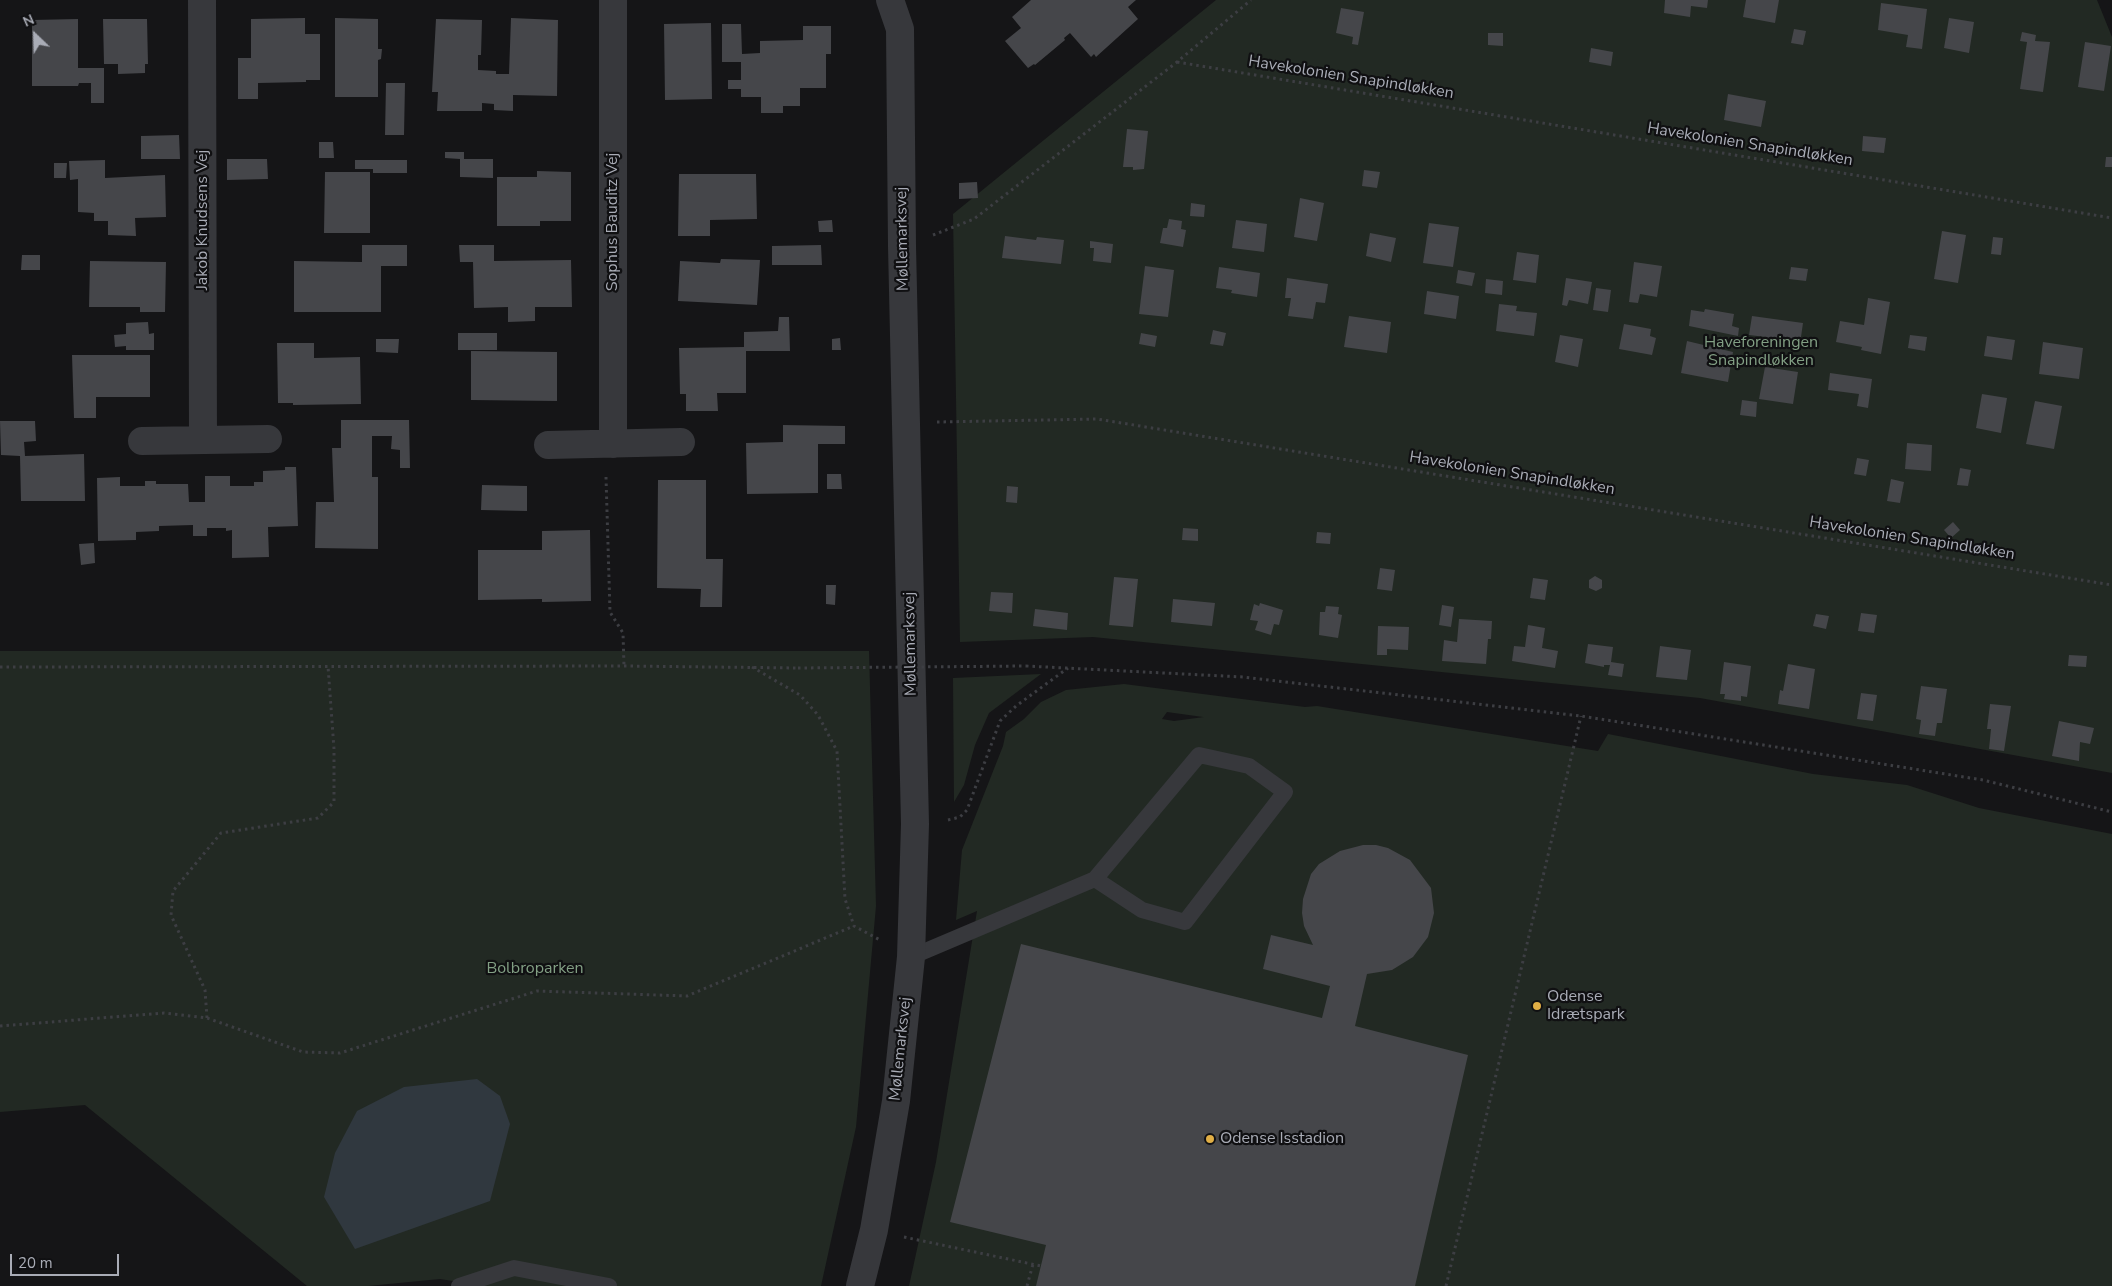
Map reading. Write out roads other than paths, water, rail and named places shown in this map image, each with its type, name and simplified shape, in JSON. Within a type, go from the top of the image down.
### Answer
[{"type":"street","name":"Jakob Knudsens Vej","points":[[202,0],[203,440]]},
{"type":"street","name":"Sophus Bauditz Vej","points":[[609,444],[613,0]]},
{"type":"street","name":"Møllemarksvej","points":[[860,1286],[874,1230],[896,1101],[911,957],[915,824],[902,246],[900,28],[890,0]]},
{"type":"street","points":[[142,441],[268,439]]},
{"type":"street","points":[[548,445],[681,442]]},
{"type":"lane","points":[[911,957],[1096,879],[1199,755],[1249,766],[1285,792],[1185,922],[1142,910],[1096,879]]},
{"type":"lane","points":[[459,1286],[514,1268],[609,1286]]},
{"type":"place","name":"Odense Idrætspark","points":[[1537,1006]]},
{"type":"place","name":"Odense Isstadion","points":[[1210,1139]]},
{"type":"park label","name":"Haveforeningen Snapindløkken","points":[[1761,352]]},
{"type":"park label","name":"Bolbroparken","points":[[535,969]]}]
